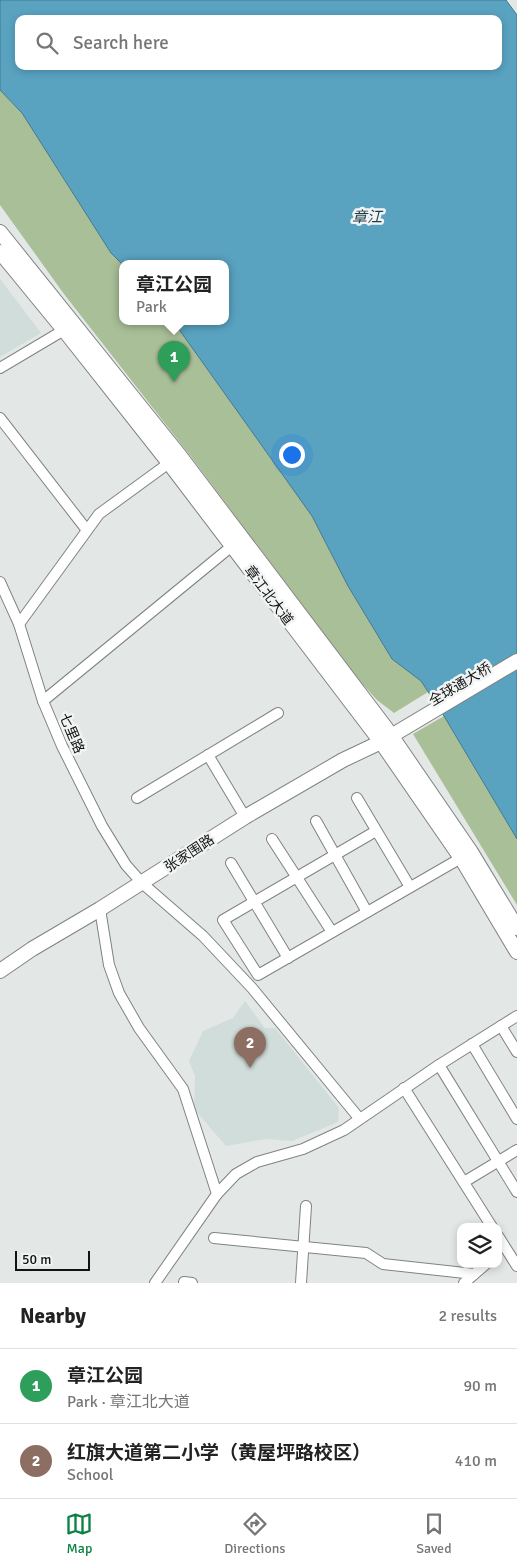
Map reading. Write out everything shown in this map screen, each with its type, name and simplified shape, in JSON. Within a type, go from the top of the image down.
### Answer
[{"type":"main road","name":"章江北大道","points":[[0,232],[180,456],[470,852],[517,928]]},
{"type":"main road","name":"章江北大道","points":[[0,252],[64,330],[232,546],[384,735],[517,952]]},
{"type":"main road","name":"全球通大桥","points":[[406,722],[517,650]]},
{"type":"main road","name":"全球通大桥","points":[[406,722],[517,661]]},
{"type":"main road","name":"张家围路","points":[[0,971],[32,949],[142,883],[245,817],[406,722]]},
{"type":"street","points":[[0,368],[64,330]]},
{"type":"street","points":[[0,418],[86,529]]},
{"type":"street","points":[[19,624],[86,529],[99,514],[169,463]]},
{"type":"street","points":[[43,701],[232,546]]},
{"type":"street","name":"七里路","points":[[0,582],[19,624],[43,701],[66,754],[102,826],[126,865],[142,883],[203,936],[252,988],[359,1118]]},
{"type":"street","points":[[137,798],[278,713]]},
{"type":"street","points":[[208,755],[245,817]]},
{"type":"street","points":[[357,798],[410,887]]},
{"type":"street","points":[[316,821],[367,912]]},
{"type":"street","points":[[376,831],[223,920],[258,975],[460,858]]},
{"type":"street","points":[[272,839],[332,932]]},
{"type":"street","points":[[231,863],[288,958]]},
{"type":"street","points":[[100,909],[109,965],[119,993],[139,1028],[183,1089],[216,1194]]},
{"type":"street","points":[[155,1283],[216,1194],[236,1174],[257,1162],[325,1141],[517,1016]]},
{"type":"street","points":[[501,1026],[517,1052]]},
{"type":"street","points":[[472,1044],[517,1119]]},
{"type":"street","points":[[439,1065],[517,1192]]},
{"type":"street","points":[[404,1088],[490,1223]]},
{"type":"street","points":[[464,1182],[517,1150]]},
{"type":"street","points":[[301,1283],[306,1206]]},
{"type":"street","points":[[214,1238],[366,1253],[383,1264],[474,1274]]},
{"type":"street","points":[[502,1251],[517,1266]]},
{"type":"street","points":[[464,1283],[481,1268]]},
{"type":"shaded area","points":[[0,279],[41,333],[0,357]]},
{"type":"shaded area","points":[[245,1001],[265,1028],[275,1028],[339,1108],[338,1122],[292,1141],[266,1139],[226,1146],[194,1109],[195,1076],[189,1061],[203,1031],[233,1018]]},
{"type":"green space","points":[[0,90],[22,113],[111,253],[119,261],[119,325],[176,325],[312,516],[348,586],[392,659],[421,681],[428,692],[394,713],[377,700],[357,678],[192,458],[64,294],[0,205]]},
{"type":"green space","points":[[444,716],[517,839],[517,905],[413,734]]},
{"type":"water","name":"章江","points":[[0,0],[506,0],[517,15],[517,839],[421,681],[392,659],[348,586],[312,516],[176,325],[229,325],[229,260],[119,261],[111,253],[22,113],[0,90]]},
{"type":"place","name":"章江公园","points":[[174,382]]},
{"type":"place","name":"红旗大道第二小学（黄屋坪路校区）","points":[[250,1068]]}]
